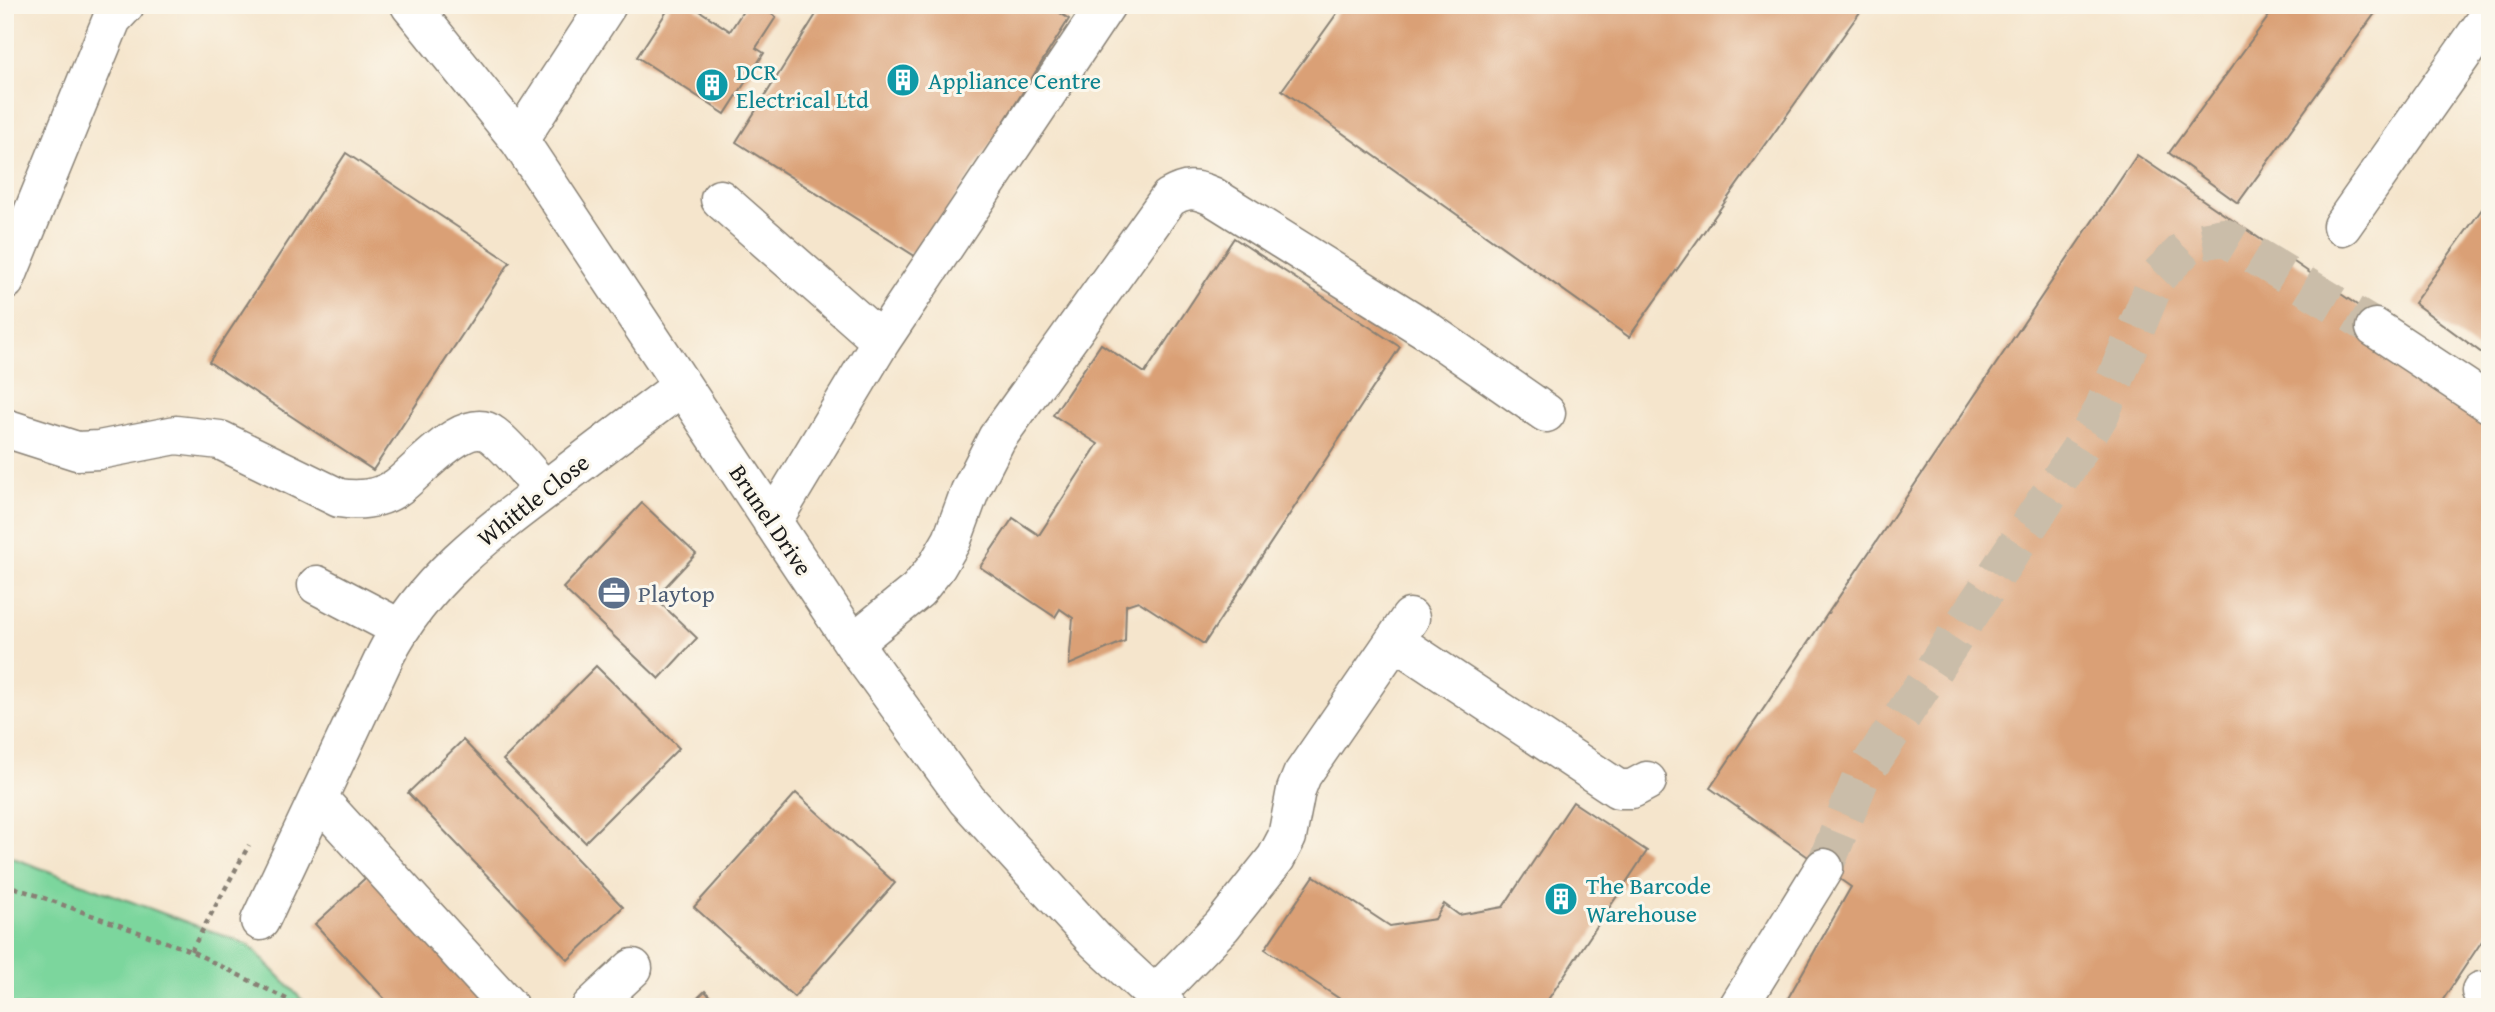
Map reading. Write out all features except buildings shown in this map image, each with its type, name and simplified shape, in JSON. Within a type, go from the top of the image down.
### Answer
[{"type":"street","points":[[5,281],[112,19],[125,5]]},
{"type":"street","name":"Brunel Drive","points":[[410,5],[519,140],[853,643],[967,800],[1095,940],[1161,1001]]},
{"type":"street","points":[[519,140],[607,5]]},
{"type":"street","points":[[772,522],[881,341],[1106,5]]},
{"type":"street","points":[[2342,226],[2490,15]]},
{"type":"street","points":[[853,643],[918,590],[937,566],[952,540],[968,497],[997,438],[1169,198],[1183,190],[1196,189],[1212,196],[1425,330],[1546,413]]},
{"type":"street","points":[[720,199],[881,341]]},
{"type":"street","points":[[2375,328],[2490,404]]},
{"type":"street","name":"Whittle Close","points":[[260,921],[399,628],[437,581],[475,545],[681,387]]},
{"type":"street","points":[[5,428],[77,451],[99,450],[192,434],[220,440],[339,498],[352,500],[369,499],[395,488],[461,433],[480,429],[492,434],[545,490]]},
{"type":"street","points":[[317,585],[399,628]]},
{"type":"street","points":[[1161,1001],[1276,858],[1287,837],[1296,790],[1302,775],[1402,630],[1618,789],[1632,789],[1647,781]]},
{"type":"street","points":[[318,798],[509,1007]]},
{"type":"street","points":[[1738,1007],[1824,868]]},
{"type":"street","points":[[591,1007],[633,968]]},
{"type":"path","points":[[5,884],[191,951],[302,1007]]},
{"type":"green space","points":[[5,855],[249,945],[309,1007],[5,1007]]},
{"type":"tunnel","points":[[1824,868],[1860,780],[2079,450],[2101,413],[2158,276],[2191,243],[2224,237],[2375,328]]},
{"type":"place","name":"Appliance Centre","points":[[903,80]]},
{"type":"place","name":"DCR Electrical Ltd","points":[[712,85]]},
{"type":"place","name":"Playtop","points":[[614,593]]},
{"type":"place","name":"The Barcode Warehouse","points":[[1561,899]]}]
